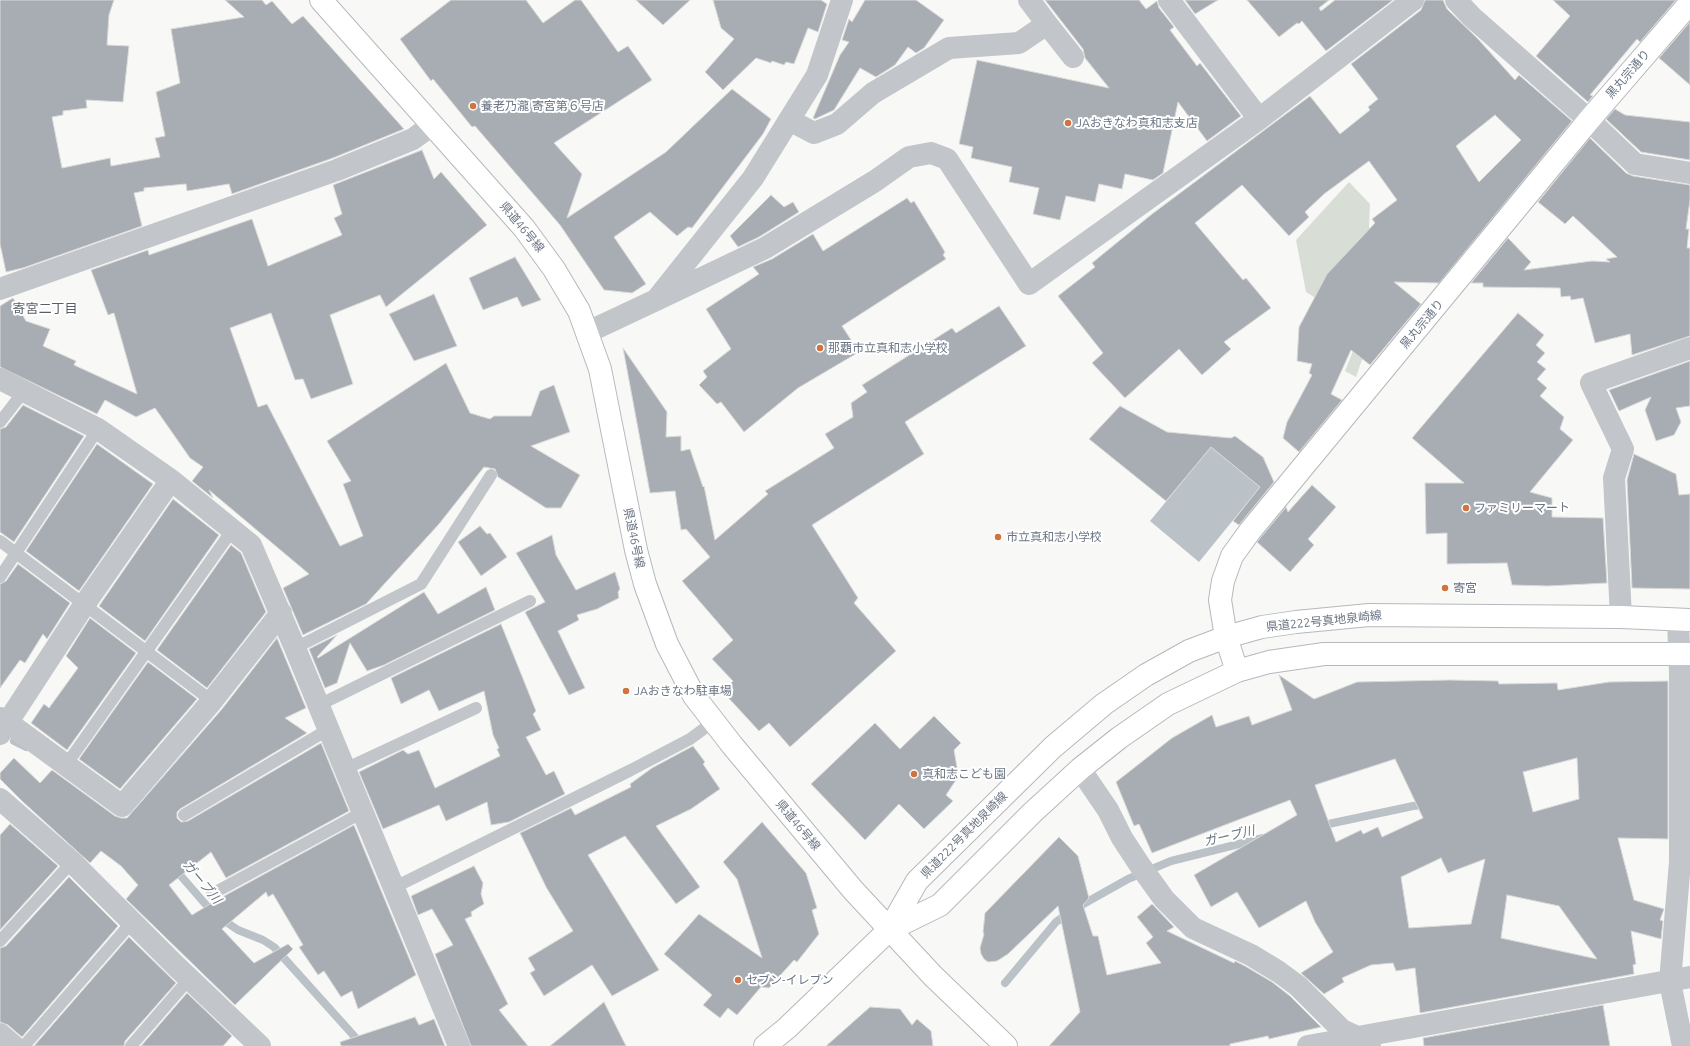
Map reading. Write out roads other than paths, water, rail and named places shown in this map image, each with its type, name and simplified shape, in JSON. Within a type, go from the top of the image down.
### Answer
[{"type":"main road","name":"県道46号線","points":[[321,0],[524,228],[543,252],[566,286],[588,332],[600,369],[636,550],[645,584],[656,617],[681,674],[714,722],[841,876],[889,930],[1006,1046]]},
{"type":"main road","name":"黒丸宗通り","points":[[1237,671],[1226,637],[1220,600],[1223,581],[1232,556],[1250,531],[1589,120],[1690,3]]},
{"type":"main road","name":"県道222号真地泉崎線","points":[[889,930],[918,881],[1053,747],[1104,704],[1146,675],[1189,651],[1226,637],[1262,627],[1369,614],[1621,617],[1684,620]]},
{"type":"main road","points":[[765,1046],[787,1028],[889,930],[940,905],[1033,812],[1119,738],[1168,704],[1237,671],[1269,662],[1324,654],[1684,653]]},
{"type":"street","points":[[656,300],[753,178],[817,75],[842,0]]},
{"type":"street","points":[[1029,0],[1073,58]]},
{"type":"street","points":[[1168,0],[1259,119]]},
{"type":"street","points":[[588,332],[765,248],[875,181],[909,157],[931,154],[947,159],[1029,284],[1259,119],[1413,0]]},
{"type":"street","points":[[1456,0],[1478,22],[1589,120],[1635,164],[1690,173]]},
{"type":"street","points":[[789,120],[814,133],[837,124],[873,93],[949,48],[1019,43],[1046,24]]},
{"type":"street","points":[[0,289],[336,170],[413,139],[432,125]]},
{"type":"street","points":[[1621,617],[1614,478],[1623,449],[1591,383],[1690,348]]},
{"type":"street","points":[[0,379],[98,429],[171,480],[251,545],[296,648],[459,1046]]},
{"type":"street","points":[[171,480],[2,725],[66,766],[122,806],[212,701],[281,613]]},
{"type":"street","points":[[1683,1046],[1680,980],[1685,862],[1680,674],[1684,653],[1684,620]]},
{"type":"street","points":[[1080,770],[1108,810],[1122,838],[1146,874],[1164,899],[1193,928],[1251,956],[1279,972],[1298,986],[1342,1030],[1363,1041]]},
{"type":"street","points":[[4,810],[72,862],[250,1042]]},
{"type":"street","points":[[1308,1046],[1363,1041],[1680,980]]},
{"type":"street","points":[[0,1034],[14,1046]]},
{"type":"lane","points":[[0,422],[24,391]]},
{"type":"lane","points":[[0,578],[98,429]]},
{"type":"lane","points":[[296,648],[421,584],[491,475]]},
{"type":"lane","points":[[66,766],[233,529]]},
{"type":"lane","points":[[0,541],[212,701]]},
{"type":"lane","points":[[319,705],[530,601]]},
{"type":"lane","points":[[345,769],[476,708]]},
{"type":"lane","points":[[393,888],[638,766],[690,739],[714,722]]},
{"type":"lane","points":[[184,815],[329,729]]},
{"type":"lane","points":[[212,894],[363,812]]},
{"type":"lane","points":[[0,941],[72,862]]},
{"type":"lane","points":[[24,1046],[132,922]]},
{"type":"lane","points":[[131,1046],[189,979]]},
{"type":"waterway","name":"ガーブ川","points":[[14,741],[26,747]]},
{"type":"waterway","name":"ガーブ川","points":[[1319,826],[1413,806],[1427,805]]},
{"type":"waterway","name":"ガーブ川","points":[[1005,983],[1056,922],[1071,911],[1128,879],[1171,861],[1263,838]]},
{"type":"waterway","name":"ガーブ川","points":[[174,868],[214,914],[238,930],[263,940],[274,947],[363,1046]]},
{"type":"place","name":"養老乃瀧 寄宮第６号店","points":[[473,106]]},
{"type":"place","name":"JAおきなわ真和志支店","points":[[1068,123]]},
{"type":"place","name":"那覇市立真和志小学校","points":[[820,348]]},
{"type":"place","name":"ファミリーマート","points":[[1466,508]]},
{"type":"place","name":"市立真和志小学校","points":[[998,537]]},
{"type":"place","name":"寄宮","points":[[1445,588]]},
{"type":"place","name":"JAおきなわ駐車場","points":[[626,691]]},
{"type":"place","name":"真和志こども園","points":[[914,774]]},
{"type":"place","name":"セブン-イレブン","points":[[738,980]]},
{"type":"district","name":"寄宮二丁目","points":[[45,309]]}]
